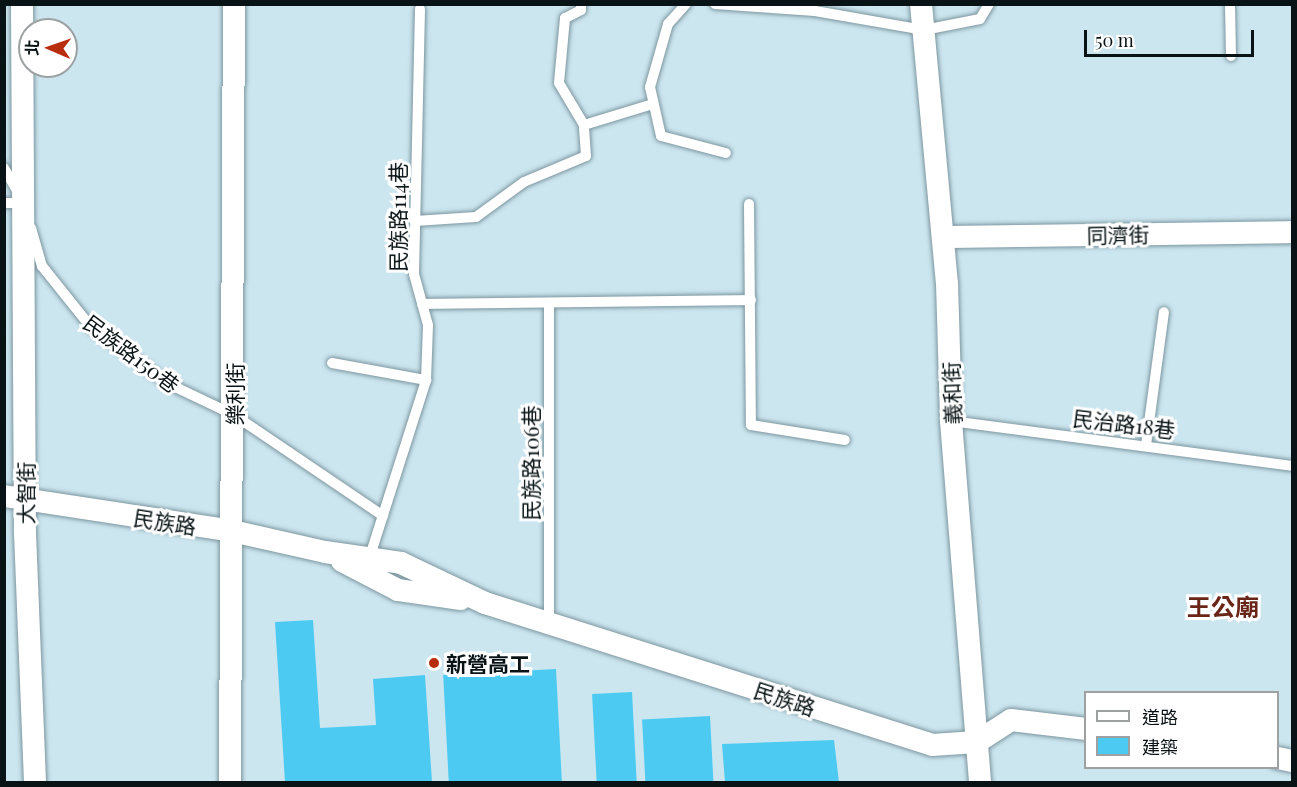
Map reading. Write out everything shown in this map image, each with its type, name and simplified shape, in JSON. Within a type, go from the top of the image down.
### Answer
[{"type":"street","name":"民族路150巷","points":[[14,203],[22,4]]},
{"type":"street","name":"樂利街","points":[[230,783],[234,415],[234,4]]},
{"type":"street","name":"義和街","points":[[921,4],[947,284],[951,422],[980,783]]},
{"type":"street","name":"大智街","points":[[14,203],[15,498],[35,783]]},
{"type":"street","name":"同濟街","points":[[943,237],[1293,232]]},
{"type":"street","name":"民族路","points":[[15,498],[232,531],[325,552],[401,564],[485,603],[932,745],[977,742],[1011,720],[1084,729]]},
{"type":"street","name":"民族路","points":[[325,552],[398,590],[485,603]]},
{"type":"lane","points":[[415,221],[476,217],[524,182],[586,156],[584,125],[559,83],[565,18],[581,10],[581,4]]},
{"type":"lane","points":[[686,4],[668,24],[650,87],[661,136],[726,153]]},
{"type":"lane","points":[[716,4],[815,11],[924,30],[980,19],[989,4]]},
{"type":"lane","points":[[1230,4],[1231,57]]},
{"type":"lane","name":"民族路114巷","points":[[369,558],[426,380],[428,325],[414,273],[420,9]]},
{"type":"lane","points":[[584,125],[653,104]]},
{"type":"lane","name":"民族路150巷","points":[[4,168],[14,203],[42,266],[90,326],[169,384],[234,415],[383,516]]},
{"type":"lane","points":[[749,204],[752,425],[844,440]]},
{"type":"lane","points":[[422,304],[751,300]]},
{"type":"lane","name":"民族路106巷","points":[[549,303],[549,623]]},
{"type":"lane","points":[[1146,445],[1164,312]]},
{"type":"lane","points":[[332,363],[426,380]]},
{"type":"lane","name":"民治路18巷","points":[[951,422],[1146,445],[1293,466]]},
{"type":"building","points":[[313,620],[320,728],[376,725],[373,679],[425,675],[432,782],[285,782],[275,622]]},
{"type":"building","points":[[556,669],[562,782],[449,782],[443,675]]},
{"type":"building","points":[[632,692],[637,782],[597,782],[592,694]]},
{"type":"building","points":[[710,716],[713,782],[645,782],[642,720]]},
{"type":"building","points":[[834,740],[839,782],[725,782],[722,744]]},
{"type":"place","name":"新營高工","points":[[434,663]]},
{"type":"district","name":"王公廟","points":[[1223,607]]}]
